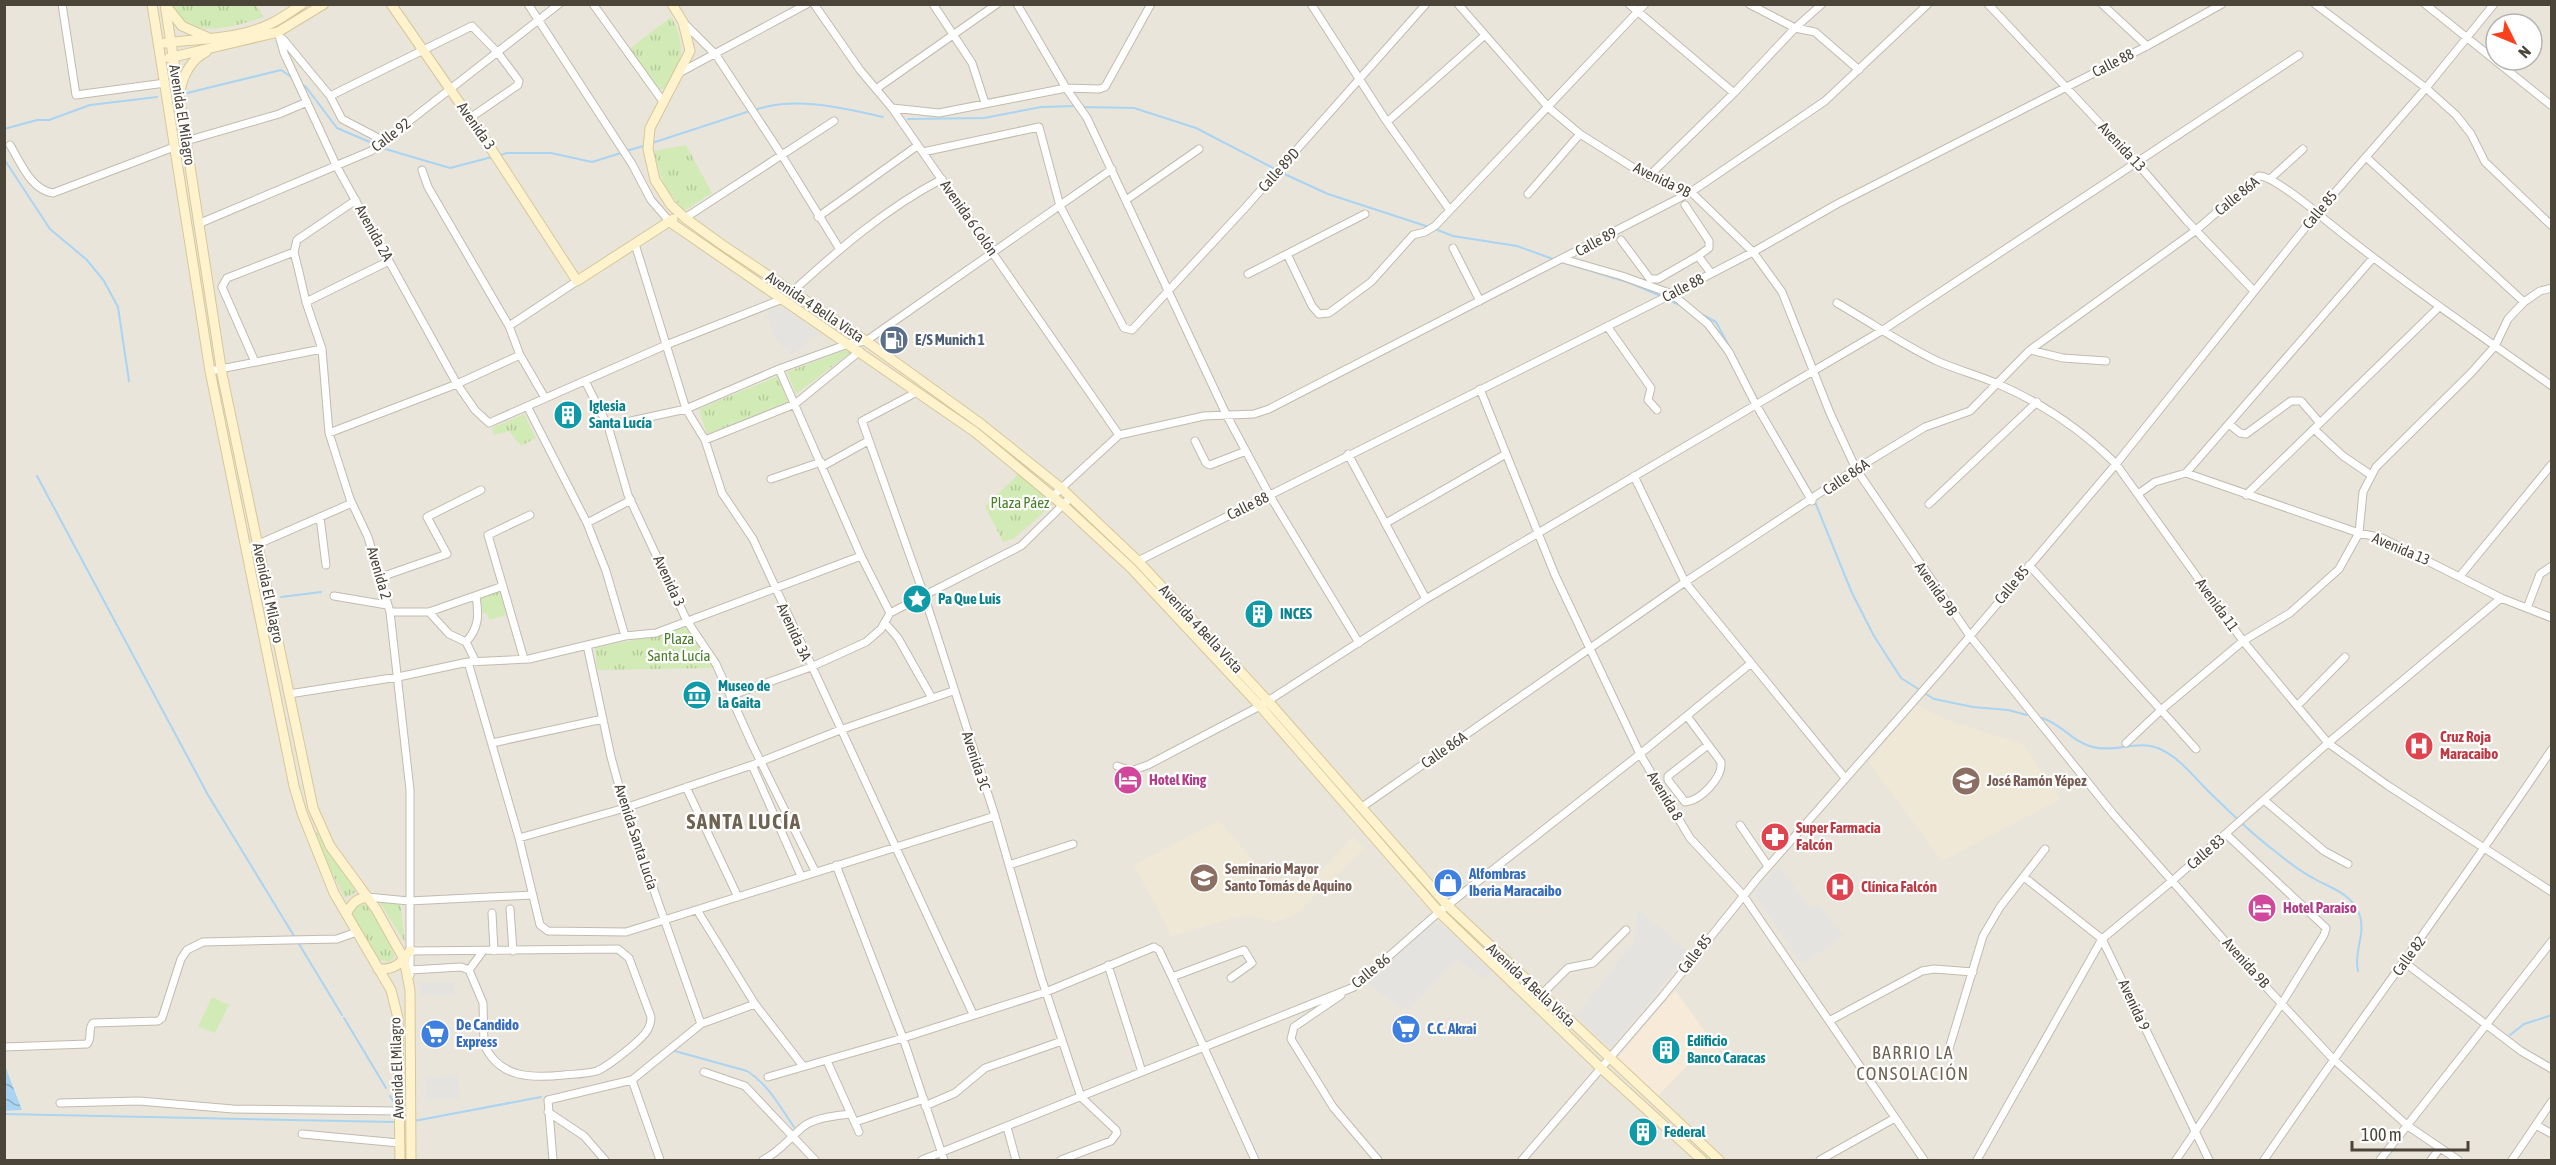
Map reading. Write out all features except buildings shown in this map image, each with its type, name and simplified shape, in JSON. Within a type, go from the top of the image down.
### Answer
[{"type":"street","points":[[62,4],[76,95],[165,83]]},
{"type":"street","name":"Avenida El Milagro","points":[[152,4],[210,371],[294,786],[302,813],[334,893],[391,990],[398,1018],[400,1161]]},
{"type":"street","points":[[165,4],[182,26],[213,43]]},
{"type":"street","name":"Avenida El Milagro","points":[[165,4],[221,369],[313,808],[330,846],[407,955],[410,988],[411,1161]]},
{"type":"street","points":[[161,59],[271,24],[302,4]]},
{"type":"street","points":[[159,44],[213,43],[278,32],[324,4]]},
{"type":"street","name":"Avenida 3","points":[[391,4],[507,172],[578,281]]},
{"type":"street","points":[[528,4],[632,164],[646,193],[670,222]]},
{"type":"street","name":"Calle 92","points":[[198,224],[371,151],[559,4]]},
{"type":"street","points":[[593,4],[664,103],[690,51],[683,22]]},
{"type":"street","points":[[672,4],[683,22],[716,55],[839,248]]},
{"type":"street","points":[[679,73],[807,4]]},
{"type":"street","name":"Avenida 6 Colón","points":[[814,4],[892,108],[1119,435]]},
{"type":"street","points":[[933,4],[972,63],[985,103]]},
{"type":"street","points":[[876,89],[997,4]]},
{"type":"street","points":[[1017,4],[1066,88],[1087,118],[1226,414],[1270,496],[1359,643]]},
{"type":"street","points":[[1311,4],[1387,122],[1449,209]]},
{"type":"street","name":"Calle 89D","points":[[1060,206],[1124,328],[1128,330],[1134,328],[1169,292],[1426,4]]},
{"type":"street","name":"Avenida 9B","points":[[1458,4],[1549,108],[1580,134],[1648,177],[1690,192],[1753,252],[1782,292],[1813,371],[1856,469],[1970,636],[2171,882],[2333,1059],[2408,1126],[2458,1161]]},
{"type":"street","points":[[1629,4],[1734,93]]},
{"type":"street","points":[[1287,254],[1312,306],[1319,314],[1324,314],[1371,282],[1413,235],[1435,226],[1645,4]]},
{"type":"street","points":[[1749,4],[1796,28],[1815,32],[1859,70]]},
{"type":"street","points":[[1648,177],[1822,4]]},
{"type":"street","name":"Calle 89","points":[[1119,435],[1226,414],[1254,414],[1269,410],[1690,192],[1825,101],[1928,4]]},
{"type":"street","name":"Avenida 13","points":[[1988,4],[2136,162],[2195,231],[2254,291]]},
{"type":"street","points":[[2102,4],[2147,46]]},
{"type":"street","name":"Calle 88","points":[[1138,561],[1672,294],[1753,252],[1836,204],[2147,46],[2222,4]]},
{"type":"street","points":[[2315,4],[2426,88],[2471,134],[2486,162],[2552,226]]},
{"type":"street","points":[[2425,4],[2552,106]]},
{"type":"street","name":"Calle 85","points":[[1522,1161],[1610,1060],[1743,895],[1970,636],[2116,464],[2317,213],[2426,88],[2494,4]]},
{"type":"street","points":[[892,108],[939,113],[1066,88],[1099,89],[1105,87],[1149,7]]},
{"type":"street","points":[[330,96],[472,26],[518,78],[518,85],[470,118]]},
{"type":"street","points":[[278,32],[302,65],[330,96],[342,119],[384,141]]},
{"type":"street","name":"Avenida 2A","points":[[278,32],[284,53],[337,167],[456,384],[475,410],[489,423],[527,406]]},
{"type":"street","points":[[1387,122],[1484,36]]},
{"type":"street","points":[[179,97],[182,81],[189,68],[213,43]]},
{"type":"street","points":[[1117,766],[1131,771],[1148,765],[1264,704],[1426,598],[1883,330],[2299,55]]},
{"type":"street","points":[[186,141],[279,114],[307,102]]},
{"type":"street","name":"Avenida 4 Bella Vista","points":[[664,103],[650,128],[648,149],[655,180],[662,193],[682,216],[866,341],[981,424],[1061,488],[1138,561],[1264,704],[1439,912],[1602,1069],[1702,1161]]},
{"type":"street","points":[[509,326],[635,244],[834,121]]},
{"type":"street","points":[[923,152],[1039,128],[1060,206]]},
{"type":"street","points":[[1528,194],[1580,134]]},
{"type":"street","points":[[10,145],[34,184],[43,192],[53,193],[174,147]]},
{"type":"street","points":[[818,217],[917,146]]},
{"type":"street","points":[[2270,179],[2303,148]]},
{"type":"street","points":[[1126,200],[1199,149]]},
{"type":"street","points":[[2366,157],[2523,302]]},
{"type":"street","points":[[705,440],[795,404],[859,352],[866,341],[1112,169]]},
{"type":"street","points":[[422,170],[428,187],[509,326],[520,355],[545,398]]},
{"type":"street","name":"Calle 86A","points":[[1362,807],[1685,582],[1812,501],[1856,469],[1925,427],[1970,411],[2030,350],[2195,231],[2259,176],[2270,179],[2439,307],[2552,386]]},
{"type":"street","points":[[792,292],[839,248],[902,200],[942,179]]},
{"type":"street","points":[[255,362],[222,287],[224,282],[227,278],[294,252],[297,240],[356,200]]},
{"type":"street","points":[[1621,240],[1653,279],[1698,256],[1710,245],[1685,205]]},
{"type":"street","points":[[1248,274],[1365,214]]},
{"type":"street","name":"Avenida 4 Bella Vista","points":[[670,222],[780,300],[975,432],[1053,496],[1131,568],[1264,704],[1362,807],[1448,906],[1719,1161]]},
{"type":"street","name":"Avenida 3A","points":[[635,244],[686,409],[705,440],[722,493],[753,540],[973,1014]]},
{"type":"street","points":[[1453,248],[1480,301]]},
{"type":"street","name":"Avenida 2","points":[[294,252],[306,302],[322,349],[329,433],[352,503],[368,537],[389,608],[410,790],[407,955],[410,988]]},
{"type":"street","points":[[1698,256],[1711,273]]},
{"type":"street","points":[[2138,494],[2155,482],[2186,473],[2373,258]]},
{"type":"street","points":[[1563,259],[1622,276],[1672,294],[1708,324],[1729,352],[1755,404],[1812,501]]},
{"type":"street","points":[[306,302],[389,261]]},
{"type":"street","points":[[2126,742],[2243,641],[2290,613],[2339,569],[2359,533],[2363,492],[2371,475],[2495,346],[2508,319],[2523,302],[2540,291],[2552,288]]},
{"type":"street","points":[[625,636],[606,571],[587,523],[527,406],[666,345],[780,300]]},
{"type":"street","name":"Avenida 11","points":[[1837,303],[1938,361],[1997,383],[2037,402],[2067,423],[2116,464],[2243,641],[2328,743],[2552,892]]},
{"type":"street","points":[[2246,495],[2439,307]]},
{"type":"street","points":[[1607,326],[1652,388],[1648,400],[1656,410]]},
{"type":"street","points":[[608,426],[686,409],[779,369],[848,344],[866,341]]},
{"type":"street","points":[[210,371],[322,349]]},
{"type":"street","points":[[2030,350],[2063,358],[2106,361]]},
{"type":"street","points":[[329,433],[456,384],[520,355]]},
{"type":"street","points":[[779,369],[861,556],[890,613]]},
{"type":"street","name":"Avenida 3","points":[[585,381],[608,426],[631,500],[687,621],[716,664],[815,872]]},
{"type":"street","name":"Avenida 8","points":[[1480,388],[1538,532],[1589,648],[1640,754],[1693,843],[1743,895],[1924,1161]]},
{"type":"street","name":"Avenida 3C","points":[[917,392],[862,421],[924,595],[994,816],[1046,992],[1081,1097]]},
{"type":"street","points":[[2229,424],[2240,433],[2246,434],[2291,401],[2297,400],[2301,401],[2320,423]]},
{"type":"street","points":[[1929,504],[2037,402]]},
{"type":"street","points":[[2314,429],[2343,456],[2371,475]]},
{"type":"street","points":[[1053,496],[1119,435]]},
{"type":"street","points":[[771,479],[822,464],[868,441]]},
{"type":"street","points":[[1196,441],[1206,463],[1210,465],[1246,451]]},
{"type":"street","points":[[1348,454],[1426,598]]},
{"type":"street","points":[[1386,523],[1506,454]]},
{"type":"street","points":[[2460,576],[2552,464]]},
{"type":"street","name":"Avenida 13","points":[[2186,473],[2359,533],[2382,538],[2500,598],[2552,618]]},
{"type":"street","points":[[1634,476],[1685,582],[1845,778]]},
{"type":"street","points":[[381,577],[447,554],[427,517],[481,490]]},
{"type":"street","points":[[730,696],[811,667],[866,642],[885,623],[890,613],[1021,546],[1071,498]]},
{"type":"street","points":[[587,523],[631,500]]},
{"type":"street","points":[[247,549],[352,503]]},
{"type":"street","points":[[524,659],[488,535],[530,515]]},
{"type":"street","points":[[320,517],[326,565]]},
{"type":"street","points":[[289,694],[398,677],[472,662],[524,659],[625,636],[656,633],[861,556]]},
{"type":"street","points":[[2029,565],[2196,749]]},
{"type":"street","points":[[2527,608],[2540,574],[2552,566]]},
{"type":"street","points":[[334,596],[389,608],[429,612],[503,586]]},
{"type":"street","points":[[466,642],[474,634],[479,615],[476,596]]},
{"type":"street","name":"Calle 83","points":[[1977,1161],[2102,939],[2500,598]]},
{"type":"street","points":[[429,612],[449,634],[466,642],[540,925],[553,932],[615,933],[663,921],[994,816]]},
{"type":"street","points":[[885,623],[898,639],[932,698]]},
{"type":"street","name":"Avenida Santa Lucía","points":[[587,645],[626,808],[663,921],[701,1024]]},
{"type":"street","points":[[2297,706],[2345,657]]},
{"type":"street","name":"Calle 86","points":[[922,1161],[1354,987],[1439,912],[1640,754],[1750,663]]},
{"type":"street","points":[[519,838],[626,808],[761,762],[840,730],[953,691]]},
{"type":"street","points":[[1687,716],[1721,762],[1719,775],[1713,785],[1691,801],[1685,802],[1668,780],[1668,776],[1708,745]]},
{"type":"street","points":[[492,743],[603,719]]},
{"type":"street","name":"Calle 82","points":[[2264,1161],[2333,1059],[2485,849],[2552,749]]},
{"type":"street","points":[[752,765],[801,876]]},
{"type":"street","points":[[686,787],[738,897]]},
{"type":"street","points":[[2264,800],[2324,851],[2348,864]]},
{"type":"street","points":[[772,811],[783,806]]},
{"type":"street","points":[[1740,825],[1768,866]]},
{"type":"street","points":[[2176,1161],[2282,1003],[2324,935],[2326,927],[2226,834]]},
{"type":"street","points":[[1009,865],[1073,844]]},
{"type":"street","points":[[1948,1052],[1983,936],[2000,907],[2045,849]]},
{"type":"street","points":[[836,865],[903,1038],[944,1161]]},
{"type":"street","name":"Avenida 9","points":[[2024,877],[2102,939],[2209,1161]]},
{"type":"street","points":[[346,914],[359,898],[367,897],[409,901],[532,895]]},
{"type":"street","points":[[510,909],[513,951]]},
{"type":"street","points":[[697,910],[755,1004],[803,1066]]},
{"type":"street","points":[[492,912],[494,951]]},
{"type":"street","points":[[1541,995],[1568,968],[1593,963],[1626,930]]},
{"type":"street","points":[[4,1047],[87,1044],[93,1023],[158,1021],[162,1018],[181,959],[187,950],[203,942],[337,939],[357,932]]},
{"type":"street","points":[[2380,1161],[2552,941]]},
{"type":"street","points":[[768,1077],[903,1038],[1046,992],[1154,947],[1160,950],[1256,1161]]},
{"type":"street","points":[[378,969],[389,970],[407,955],[483,951],[618,949],[629,958],[651,1017],[648,1029],[615,1060],[593,1072],[538,1077],[522,1076],[508,1071],[487,1050],[484,1044],[483,1003],[469,970],[461,967],[410,970]]},
{"type":"street","points":[[1172,977],[1244,950],[1252,963],[1231,978]]},
{"type":"street","points":[[469,970],[483,951]]},
{"type":"street","points":[[2404,962],[2486,1024],[2552,1069]]},
{"type":"street","points":[[1108,965],[1142,1072]]},
{"type":"street","points":[[1830,1021],[1922,970],[1973,972]]},
{"type":"street","points":[[1354,987],[1294,1028],[1291,1039],[1333,1107],[1378,1161]]},
{"type":"street","points":[[553,1161],[547,1102],[550,1098],[632,1080],[701,1024],[755,1004]]},
{"type":"street","points":[[855,1122],[955,1093],[985,1068],[1062,1041]]},
{"type":"street","points":[[826,1061],[859,1132]]},
{"type":"street","points":[[704,1072],[745,1086],[815,1161]]},
{"type":"street","points":[[632,1080],[660,1161]]},
{"type":"street","points":[[1061,1161],[1111,1141],[1117,1133],[1081,1097]]},
{"type":"street","points":[[60,1103],[139,1101],[233,1109],[399,1111]]},
{"type":"street","points":[[2512,1161],[2552,1101]]},
{"type":"street","points":[[548,1112],[584,1136],[605,1161]]},
{"type":"street","points":[[763,1161],[779,1152],[805,1125],[818,1120],[851,1114]]},
{"type":"street","points":[[1820,1161],[1895,1118]]},
{"type":"street","points":[[2536,1125],[2552,1134]]},
{"type":"street","points":[[1007,1127],[1016,1161]]},
{"type":"street","points":[[302,1134],[399,1143]]},
{"type":"street","points":[[2431,1161],[2440,1148]]},
{"type":"shaded area","points":[[5,5],[2551,5],[2551,1160],[7,1160],[5,1111],[21,1110],[5,1066]]},
{"type":"shaded area","points":[[780,306],[819,333],[792,355],[775,339],[767,312]]},
{"type":"shaded area","name":"José Ramón Yépez","points":[[1916,705],[1955,723],[2023,744],[2061,799],[1942,861],[1869,762]]},
{"type":"shaded area","name":"Seminario Mayor Santo Tomás de Aquino","points":[[1219,821],[1269,879],[1315,876],[1353,837],[1365,848],[1296,914],[1274,922],[1249,916],[1232,918],[1172,936],[1134,865]]},
{"type":"shaded area","points":[[1779,865],[1811,909],[1819,904],[1844,936],[1803,964],[1753,893]]},
{"type":"shaded area","points":[[1638,909],[1689,952],[1611,1048],[1576,1016],[1635,940]]},
{"type":"shaded area","points":[[1433,923],[1442,925],[1491,970],[1483,979],[1457,959],[1409,1009],[1396,1006],[1366,981]]},
{"type":"shaded area","points":[[420,982],[455,982],[455,996],[420,995]]},
{"type":"shaded area","points":[[1675,990],[1725,1059],[1715,1067],[1699,1054],[1657,1097],[1616,1059]]},
{"type":"shaded area","points":[[458,1075],[460,1099],[426,1100],[426,1077]]},
{"type":"green space","points":[[172,5],[256,5],[264,17],[239,25],[213,29],[201,28],[189,24],[180,17]]},
{"type":"green space","points":[[671,17],[679,36],[681,54],[671,81],[664,89],[658,89],[628,50]]},
{"type":"green space","points":[[686,145],[712,193],[684,211],[664,185],[653,151]]},
{"type":"green space","points":[[848,349],[850,353],[796,394],[787,372]]},
{"type":"green space","points":[[778,376],[788,402],[707,434],[699,409]]},
{"type":"green space","points":[[524,414],[536,438],[521,446],[509,431],[494,435],[492,428]]},
{"type":"green space","name":"Plaza Páez","points":[[1022,471],[1055,502],[1015,538],[1003,542],[985,506]]},
{"type":"green space","points":[[501,590],[506,615],[489,620],[487,613],[483,614],[480,597]]},
{"type":"green space","name":"Plaza Santa Lucía","points":[[685,623],[714,668],[597,670],[595,648],[653,636]]},
{"type":"green space","points":[[315,830],[356,892],[345,898],[326,861]]},
{"type":"green space","points":[[378,900],[400,901],[405,942]]},
{"type":"green space","points":[[366,904],[391,943],[395,957],[389,962],[380,960],[351,915],[357,905]]},
{"type":"green space","points":[[212,997],[229,1005],[215,1033],[198,1027]]},
{"type":"water","points":[[5,1066],[22,1110],[5,1111]]},
{"type":"waterway","points":[[187,93],[281,70],[293,78]]},
{"type":"waterway","points":[[300,83],[306,87],[337,128],[372,143]]},
{"type":"waterway","points":[[4,129],[37,120],[49,120],[90,105],[157,97]]},
{"type":"waterway","points":[[755,110],[770,106],[803,104],[835,107],[883,117]]},
{"type":"waterway","points":[[908,119],[984,118],[1041,107],[1075,106]]},
{"type":"waterway","points":[[1081,107],[1134,108],[1196,128],[1275,169]]},
{"type":"waterway","points":[[652,143],[750,111]]},
{"type":"waterway","points":[[626,151],[647,145]]},
{"type":"waterway","points":[[382,148],[450,168],[492,157]]},
{"type":"waterway","points":[[497,156],[507,153],[551,153],[592,162],[621,153]]},
{"type":"waterway","points":[[4,159],[50,229],[87,260],[104,281],[118,307],[129,381]]},
{"type":"waterway","points":[[1280,172],[1328,194],[1429,227]]},
{"type":"waterway","points":[[1435,229],[1453,236],[1517,246],[1553,259]]},
{"type":"waterway","points":[[1559,261],[1630,283],[1661,296]]},
{"type":"waterway","points":[[1666,299],[1680,305]]},
{"type":"waterway","points":[[1699,313],[1716,322],[1730,348]]},
{"type":"waterway","points":[[1745,377],[1758,401]]},
{"type":"waterway","points":[[1776,432],[1812,494]]},
{"type":"waterway","points":[[37,476],[208,795],[294,936]]},
{"type":"waterway","points":[[1815,502],[1852,593],[1874,636],[1901,678],[1934,699],[2027,715]]},
{"type":"waterway","points":[[281,597],[321,592]]},
{"type":"waterway","points":[[2042,718],[2086,745],[2101,748],[2152,746],[2167,752],[2179,761],[2266,845],[2303,872],[2351,900],[2359,913],[2362,928],[2357,957],[2358,971]]},
{"type":"waterway","points":[[299,944],[342,1015]]},
{"type":"waterway","points":[[2510,1035],[2524,1024],[2552,1015]]},
{"type":"waterway","points":[[344,1018],[386,1088]]},
{"type":"waterway","points":[[671,1050],[747,1071],[767,1089],[794,1127]]},
{"type":"waterway","points":[[390,1096],[395,1104]]},
{"type":"waterway","points":[[414,1121],[541,1097]]},
{"type":"waterway","points":[[4,1114],[394,1122]]},
{"type":"place","name":"E/S Munich 1","points":[[894,340]]},
{"type":"place","name":"Iglesia Santa Lucía","points":[[568,415]]},
{"type":"place","name":"Pa Que Luis","points":[[917,599]]},
{"type":"place","name":"INCES","points":[[1259,614]]},
{"type":"place","name":"Museo de la Gaita","points":[[697,695]]},
{"type":"place","name":"Cruz Roja Maracaibo","points":[[2419,746]]},
{"type":"place","name":"Hotel King","points":[[1128,780]]},
{"type":"place","name":"José Ramón Yépez","points":[[1966,781]]},
{"type":"place","name":"Super Farmacia Falcón","points":[[1775,837]]},
{"type":"place","name":"Seminario Mayor Santo Tomás de Aquino","points":[[1204,878]]},
{"type":"place","name":"Alfombras Iberia Maracaibo","points":[[1448,883]]},
{"type":"place","name":"Clínica Falcón","points":[[1840,887]]},
{"type":"place","name":"Hotel Paraiso","points":[[2262,908]]},
{"type":"place","name":"C.C. Akrai","points":[[1406,1029]]},
{"type":"place","name":"De Candido Express","points":[[435,1034]]},
{"type":"place","name":"Edificio Banco Caracas","points":[[1666,1050]]},
{"type":"place","name":"Federal","points":[[1643,1132]]},
{"type":"district","name":"SANTA LUCÍA","points":[[744,822]]},
{"type":"district","name":"BARRIO LA CONSOLACIÓN","points":[[1913,1063]]}]
